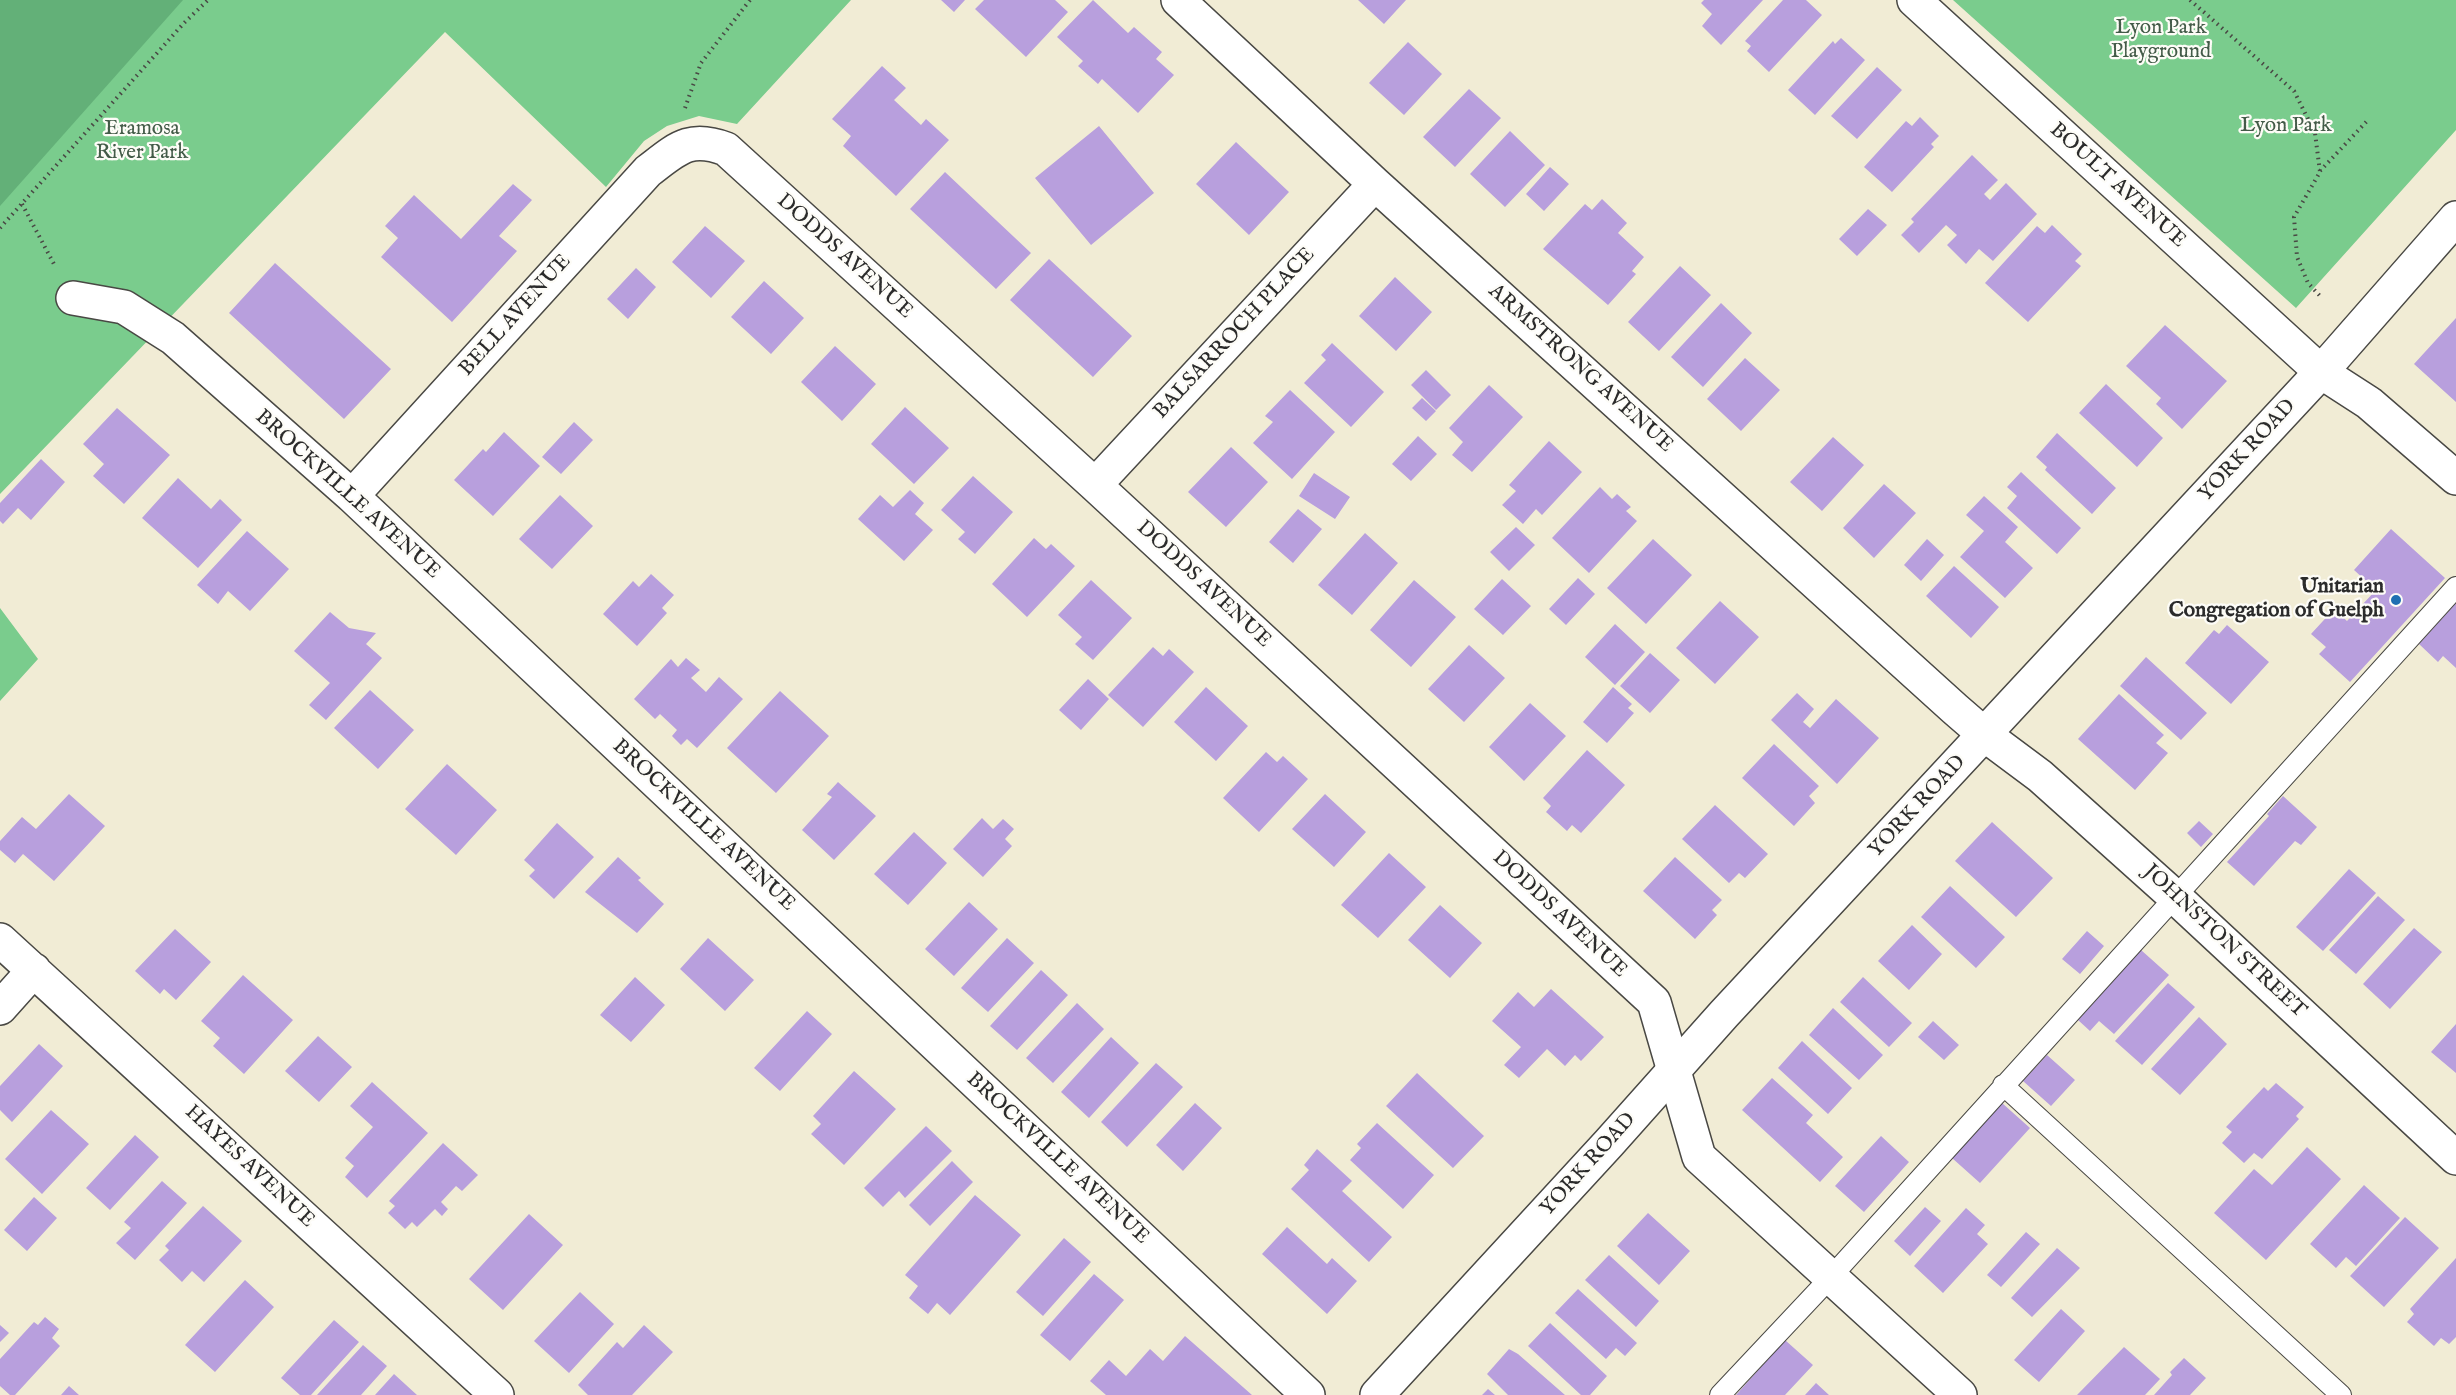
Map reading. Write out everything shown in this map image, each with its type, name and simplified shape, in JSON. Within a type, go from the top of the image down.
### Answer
[{"type":"street","name":"ARMSTRONG AVENUE","points":[[1178,0],[1375,184],[1985,735]]},
{"type":"street","name":"BOULT AVENUE","points":[[1914,0],[2320,372],[2369,403],[2456,478]]},
{"type":"street","name":"DODDS AVENUE","points":[[687,143],[708,142],[726,148],[1095,485],[1654,1002],[1699,1156],[1960,1395]]},
{"type":"street","name":"BELL AVENUE","points":[[352,496],[648,171],[687,143]]},
{"type":"street","name":"BALSARROCH PLACE","points":[[1095,485],[1375,184]]},
{"type":"street","name":"YORK ROAD","points":[[1377,1395],[1724,1014],[2320,372],[2456,218]]},
{"type":"street","name":"BROCKVILLE AVENUE","points":[[73,298],[124,307],[173,338],[352,496],[1308,1395]]},
{"type":"street","name":"JOHNSTON STREET","points":[[1985,735],[2040,776],[2174,896],[2456,1158]]},
{"type":"street","name":"HAYES AVENUE","points":[[0,940],[497,1395]]},
{"type":"street","points":[[0,1008],[34,970]]},
{"type":"lane","points":[[1720,1395],[1830,1278],[2456,587]]},
{"type":"lane","points":[[2003,1085],[2341,1395]]},
{"type":"path","points":[[0,228],[184,23],[208,0]]},
{"type":"path","points":[[687,143],[685,104],[701,63],[750,0]]},
{"type":"path","points":[[2190,0],[2294,91],[2315,133],[2320,172]]},
{"type":"path","points":[[2321,297],[2308,283],[2297,257],[2294,217],[2320,172],[2368,120]]},
{"type":"path","points":[[22,204],[73,298]]},
{"type":"green space","name":"Eramosa River Park","points":[[0,0],[851,0],[737,124],[699,116],[667,126],[644,141],[606,187],[445,32],[0,494]]},
{"type":"green space","points":[[0,0],[183,0],[0,206]]},
{"type":"green space","name":"Lyon Park","points":[[1953,0],[2456,0],[2456,130],[2296,308]]},
{"type":"green space","points":[[0,608],[38,659],[0,701]]},
{"type":"building","points":[[941,0],[965,0],[954,12]]},
{"type":"building","points":[[984,0],[1055,0],[1068,12],[1026,57],[975,9]]},
{"type":"building","points":[[1093,0],[1128,33],[1134,27],[1162,52],[1156,59],[1174,75],[1138,113],[1102,79],[1098,84],[1078,66],[1083,61],[1057,37]]},
{"type":"building","points":[[1358,0],[1406,0],[1384,24]]},
{"type":"building","points":[[1704,0],[1763,0],[1721,45],[1702,26],[1712,14],[1701,3]]},
{"type":"building","points":[[1783,0],[1806,0],[1822,15],[1769,72],[1747,51],[1751,46],[1745,41]]},
{"type":"building","points":[[1841,38],[1865,60],[1815,115],[1788,90],[1833,41],[1835,44]]},
{"type":"building","points":[[1408,42],[1442,74],[1404,115],[1369,83]]},
{"type":"building","points":[[882,66],[906,88],[894,100],[921,125],[926,119],[949,140],[896,196],[843,146],[851,136],[832,119]]},
{"type":"building","points":[[1877,67],[1902,90],[1857,139],[1831,116]]},
{"type":"building","points":[[1469,89],[1501,118],[1455,167],[1423,137]]},
{"type":"building","points":[[1920,117],[1939,136],[1931,144],[1934,147],[1892,192],[1864,167],[1906,121],[1912,126]]},
{"type":"building","points":[[1099,126],[1154,193],[1091,245],[1035,178]]},
{"type":"building","points":[[1510,131],[1545,165],[1505,207],[1470,174]]},
{"type":"building","points":[[1236,142],[1289,192],[1249,235],[1196,184]]},
{"type":"building","points":[[1972,155],[1998,180],[1984,194],[1990,200],[2006,183],[2037,214],[1993,261],[1979,249],[1966,264],[1947,245],[1957,235],[1946,225],[1919,253],[1901,235],[1914,222],[1911,219]]},
{"type":"building","points":[[1550,167],[1569,184],[1544,211],[1526,194]]},
{"type":"building","points":[[945,172],[1031,253],[996,289],[910,209]]},
{"type":"building","points":[[513,184],[532,200],[499,236],[517,251],[452,322],[381,257],[398,238],[385,226],[414,195],[461,239]]},
{"type":"building","points":[[1602,199],[1627,223],[1618,233],[1644,257],[1632,271],[1636,274],[1608,305],[1543,249],[1585,204],[1592,210]]},
{"type":"building","points":[[1868,209],[1887,225],[1857,256],[1839,239]]},
{"type":"building","points":[[2052,225],[2082,254],[2075,261],[2081,266],[2028,322],[1985,283],[2037,226],[2045,233]]},
{"type":"building","points":[[705,226],[745,261],[711,298],[672,262]]},
{"type":"building","points":[[1049,259],[1132,336],[1093,377],[1010,300]]},
{"type":"building","points":[[275,263],[391,369],[344,419],[229,313]]},
{"type":"building","points":[[1680,266],[1711,295],[1659,351],[1628,322]]},
{"type":"building","points":[[636,268],[656,287],[628,319],[607,299]]},
{"type":"building","points":[[1395,277],[1432,312],[1396,351],[1359,316]]},
{"type":"building","points":[[764,281],[804,318],[771,354],[731,317]]},
{"type":"building","points":[[1721,303],[1752,333],[1703,387],[1671,357]]},
{"type":"building","points":[[2456,318],[2456,402],[2414,364]]},
{"type":"building","points":[[2165,325],[2227,381],[2182,429],[2156,404],[2161,398],[2126,366]]},
{"type":"building","points":[[1332,343],[1384,392],[1351,427],[1304,383],[1326,360],[1321,355]]},
{"type":"building","points":[[835,346],[876,384],[842,421],[801,382]]},
{"type":"building","points":[[1745,358],[1780,390],[1741,431],[1707,399]]},
{"type":"building","points":[[1426,370],[1451,395],[1436,410],[1411,385]]},
{"type":"building","points":[[2106,384],[2163,438],[2137,467],[2079,413]]},
{"type":"building","points":[[1489,385],[1523,417],[1472,472],[1452,455],[1463,442],[1449,428]]},
{"type":"building","points":[[1290,390],[1335,432],[1292,479],[1253,443],[1273,422],[1265,416]]},
{"type":"building","points":[[1422,398],[1436,411],[1426,421],[1412,408]]},
{"type":"building","points":[[905,407],[949,448],[914,484],[871,444]]},
{"type":"building","points":[[117,408],[170,455],[124,504],[93,476],[104,464],[83,444]]},
{"type":"building","points":[[574,422],[593,440],[561,474],[542,457]]},
{"type":"building","points":[[504,432],[540,466],[493,516],[454,480],[483,449],[486,452]]},
{"type":"building","points":[[2057,433],[2116,488],[2092,514],[2045,470],[2047,467],[2036,457]]},
{"type":"building","points":[[1418,436],[1437,454],[1411,481],[1392,464]]},
{"type":"building","points":[[1833,437],[1864,465],[1822,511],[1790,482]]},
{"type":"building","points":[[1549,441],[1582,472],[1542,515],[1536,509],[1523,524],[1502,505],[1516,491],[1509,485]]},
{"type":"building","points":[[1231,447],[1268,482],[1226,527],[1188,492]]},
{"type":"building","points":[[41,459],[65,482],[31,520],[18,508],[3,524],[0,521],[0,503]]},
{"type":"building","points":[[2021,472],[2081,528],[2057,554],[2007,508],[2017,496],[2007,487]]},
{"type":"building","points":[[1314,473],[1350,497],[1335,519],[1299,496]]},
{"type":"building","points":[[973,476],[1013,512],[975,554],[958,539],[965,532],[941,510]]},
{"type":"building","points":[[178,478],[211,509],[220,499],[242,520],[198,568],[142,518]]},
{"type":"building","points":[[1884,484],[1916,513],[1874,558],[1843,528]]},
{"type":"building","points":[[1600,487],[1612,499],[1617,494],[1631,507],[1626,511],[1637,521],[1589,573],[1552,538]]},
{"type":"building","points":[[910,490],[924,503],[915,514],[933,530],[904,561],[858,519],[880,495],[893,507]]},
{"type":"building","points":[[560,495],[593,526],[552,569],[519,539]]},
{"type":"building","points":[[1984,496],[2018,527],[2005,542],[2033,568],[2005,598],[1960,557],[1984,531],[1966,515]]},
{"type":"building","points":[[1298,509],[1322,529],[1293,563],[1269,542]]},
{"type":"building","points":[[1516,527],[1535,545],[1509,571],[1490,552]]},
{"type":"building","name":"Unitarian Congregation of Guelph","points":[[2391,529],[2445,578],[2350,682],[2319,654],[2326,647],[2311,634],[2334,609],[2347,621],[2376,590],[2354,570]]},
{"type":"building","points":[[247,531],[289,569],[250,611],[228,591],[218,604],[197,585]]},
{"type":"building","points":[[1365,533],[1398,563],[1352,615],[1318,585]]},
{"type":"building","points":[[1034,538],[1046,549],[1051,544],[1075,566],[1027,617],[992,584]]},
{"type":"building","points":[[1653,539],[1692,575],[1646,624],[1607,588]]},
{"type":"building","points":[[1927,539],[1944,555],[1921,581],[1904,565]]},
{"type":"building","points":[[1954,566],[1999,607],[1971,638],[1926,596]]},
{"type":"building","points":[[651,574],[674,595],[662,608],[667,613],[637,646],[603,614],[633,581],[639,587]]},
{"type":"building","points":[[1578,578],[1595,594],[1566,625],[1549,609]]},
{"type":"building","points":[[1502,579],[1531,606],[1503,635],[1474,609]]},
{"type":"building","points":[[1091,580],[1132,618],[1093,660],[1075,644],[1082,637],[1058,615]]},
{"type":"building","points":[[1414,580],[1456,617],[1411,667],[1370,630]]},
{"type":"building","points":[[1720,601],[1759,637],[1715,684],[1676,648]]},
{"type":"building","points":[[2456,603],[2456,668],[2443,656],[2438,662],[2419,644]]},
{"type":"building","points":[[330,612],[349,628],[376,633],[366,644],[382,658],[326,720],[309,705],[330,683],[294,651]]},
{"type":"building","points":[[1615,624],[1645,652],[1615,685],[1585,657]]},
{"type":"building","points":[[2227,625],[2269,662],[2231,704],[2185,663],[2214,630],[2219,634]]},
{"type":"building","points":[[1469,645],[1505,678],[1464,722],[1428,689]]},
{"type":"building","points":[[1153,647],[1163,656],[1169,649],[1194,672],[1143,727],[1108,695]]},
{"type":"building","points":[[1650,653],[1680,680],[1650,713],[1620,686]]},
{"type":"building","points":[[2146,657],[2207,713],[2181,740],[2120,686]]},
{"type":"building","points":[[686,658],[700,670],[691,678],[706,692],[719,677],[743,699],[697,748],[687,739],[681,745],[672,736],[677,730],[660,714],[655,719],[634,699],[671,659],[678,667]]},
{"type":"building","points":[[1088,679],[1109,699],[1081,730],[1059,710]]},
{"type":"building","points":[[1206,687],[1248,726],[1216,761],[1174,722]]},
{"type":"building","points":[[1613,687],[1632,704],[1628,708],[1634,713],[1607,743],[1583,722]]},
{"type":"building","points":[[370,690],[414,730],[378,769],[334,728]]},
{"type":"building","points":[[780,691],[829,736],[776,793],[727,748]]},
{"type":"building","points":[[1797,693],[1814,709],[1803,722],[1810,728],[1836,699],[1879,738],[1837,784],[1771,720]]},
{"type":"building","points":[[2119,694],[2164,735],[2156,743],[2168,753],[2135,790],[2078,739]]},
{"type":"building","points":[[1530,703],[1566,736],[1524,781],[1489,747]]},
{"type":"building","points":[[1774,744],[1819,786],[1809,796],[1815,803],[1794,826],[1742,778]]},
{"type":"building","points":[[1587,750],[1625,785],[1581,833],[1572,825],[1567,831],[1546,812],[1551,806],[1543,798]]},
{"type":"building","points":[[1266,752],[1277,762],[1283,756],[1308,779],[1259,832],[1223,798]]},
{"type":"building","points":[[447,764],[497,810],[456,855],[405,809]]},
{"type":"building","points":[[838,782],[876,816],[834,860],[802,830],[832,797],[827,794]]},
{"type":"building","points":[[69,794],[105,826],[54,881],[23,854],[15,863],[0,850],[0,841],[22,817],[36,829]]},
{"type":"building","points":[[1325,794],[1366,832],[1334,867],[1292,829]]},
{"type":"building","points":[[2283,796],[2317,827],[2301,845],[2295,841],[2254,886],[2227,862],[2269,816],[2267,814]]},
{"type":"building","points":[[1715,805],[1768,854],[1745,878],[1739,873],[1729,883],[1682,839]]},
{"type":"building","points":[[982,818],[993,829],[1003,819],[1014,829],[1005,839],[1012,846],[983,877],[953,849]]},
{"type":"building","points":[[2199,821],[2213,834],[2201,847],[2187,833]]},
{"type":"building","points":[[1992,822],[2053,878],[2016,917],[1955,861]]},
{"type":"building","points":[[557,823],[594,857],[554,899],[529,876],[535,870],[524,860]]},
{"type":"building","points":[[914,832],[947,863],[908,905],[874,874]]},
{"type":"building","points":[[1389,853],[1426,887],[1378,938],[1341,905]]},
{"type":"building","points":[[618,857],[664,904],[637,933],[585,892]]},
{"type":"building","points":[[1675,857],[1722,900],[1712,910],[1717,915],[1695,939],[1643,891]]},
{"type":"building","points":[[2349,869],[2376,893],[2323,951],[2296,927]]},
{"type":"building","points":[[1950,886],[2005,937],[1976,968],[1921,917]]},
{"type":"building","points":[[2378,896],[2405,920],[2356,974],[2329,950]]},
{"type":"building","points":[[969,902],[998,929],[954,976],[925,949]]},
{"type":"building","points":[[1440,905],[1482,943],[1450,978],[1408,940]]},
{"type":"building","points":[[1912,925],[1942,954],[1909,990],[1878,961]]},
{"type":"building","points":[[2414,928],[2442,952],[2390,1009],[2363,984]]},
{"type":"building","points":[[175,929],[211,962],[176,1000],[164,989],[160,994],[135,971]]},
{"type":"building","points":[[2087,931],[2104,946],[2080,974],[2062,959]]},
{"type":"building","points":[[708,938],[754,980],[725,1011],[680,969]]},
{"type":"building","points":[[1007,938],[1034,963],[988,1012],[961,988]]},
{"type":"building","points":[[2141,950],[2169,975],[2114,1034],[2099,1021],[2090,1031],[2078,1020]]},
{"type":"building","points":[[1041,970],[1068,995],[1017,1050],[990,1026]]},
{"type":"building","points":[[243,975],[293,1020],[244,1074],[213,1046],[220,1038],[201,1021]]},
{"type":"building","points":[[635,977],[665,1005],[631,1042],[600,1015]]},
{"type":"building","points":[[1863,977],[1912,1023],[1889,1047],[1840,1002]]},
{"type":"building","points":[[2168,983],[2195,1007],[2142,1065],[2115,1041]]},
{"type":"building","points":[[1551,989],[1604,1037],[1581,1061],[1575,1055],[1565,1066],[1547,1049],[1519,1078],[1504,1065],[1521,1047],[1492,1021],[1518,992],[1534,1007]]},
{"type":"building","points":[[1077,1003],[1104,1029],[1053,1083],[1026,1058]]},
{"type":"building","points":[[1833,1008],[1883,1055],[1859,1080],[1809,1035]]},
{"type":"building","points":[[807,1011],[832,1034],[780,1091],[754,1068]]},
{"type":"building","points":[[2199,1017],[2227,1044],[2180,1095],[2151,1069]]},
{"type":"building","points":[[1933,1021],[1959,1045],[1944,1060],[1918,1037]]},
{"type":"building","points":[[2456,1024],[2456,1073],[2431,1052]]},
{"type":"building","points":[[318,1036],[352,1067],[319,1102],[285,1071]]},
{"type":"building","points":[[1111,1037],[1139,1063],[1089,1118],[1061,1092]]},
{"type":"building","points":[[1802,1041],[1852,1088],[1828,1114],[1778,1068]]},
{"type":"building","points":[[39,1044],[63,1066],[12,1122],[0,1110],[0,1086]]},
{"type":"building","points":[[2047,1055],[2075,1080],[2051,1106],[2023,1081]]},
{"type":"building","points":[[1156,1063],[1183,1087],[1127,1147],[1101,1122]]},
{"type":"building","points":[[854,1071],[896,1109],[844,1165],[811,1134],[821,1124],[813,1116]]},
{"type":"building","points":[[1417,1073],[1484,1136],[1453,1168],[1386,1106]]},
{"type":"building","points":[[1772,1078],[1813,1115],[1806,1123],[1843,1157],[1820,1182],[1742,1110]]},
{"type":"building","points":[[372,1082],[428,1133],[367,1198],[345,1177],[354,1166],[345,1158],[373,1127],[350,1106]]},
{"type":"building","points":[[2276,1083],[2304,1107],[2296,1116],[2299,1119],[2262,1159],[2254,1153],[2244,1163],[2222,1143],[2232,1132],[2226,1127],[2264,1087],[2268,1091]]},
{"type":"building","points":[[1195,1103],[1222,1128],[1183,1171],[1156,1145]]},
{"type":"building","points":[[2002,1103],[2030,1128],[1980,1183],[1952,1158]]},
{"type":"building","points":[[51,1110],[89,1144],[42,1194],[5,1159]]},
{"type":"building","points":[[1377,1123],[1434,1175],[1403,1209],[1350,1160],[1361,1148],[1357,1144]]},
{"type":"building","points":[[926,1126],[952,1151],[905,1198],[899,1191],[883,1207],[864,1188]]},
{"type":"building","points":[[135,1135],[159,1157],[110,1210],[86,1188]]},
{"type":"building","points":[[1881,1136],[1909,1162],[1864,1212],[1835,1186]]},
{"type":"building","points":[[443,1143],[478,1175],[462,1191],[456,1186],[441,1202],[448,1209],[442,1216],[435,1209],[417,1227],[412,1222],[405,1229],[388,1213],[395,1206],[389,1201]]},
{"type":"building","points":[[2307,1147],[2341,1179],[2266,1260],[2214,1213],[2254,1169],[2272,1185]]},
{"type":"building","points":[[1317,1149],[1352,1181],[1342,1191],[1392,1237],[1369,1262],[1291,1189],[1309,1170],[1304,1165]]},
{"type":"building","points":[[952,1161],[973,1182],[930,1226],[909,1205]]},
{"type":"building","points":[[162,1181],[187,1203],[135,1260],[116,1243],[131,1228],[124,1222]]},
{"type":"building","points":[[2364,1185],[2400,1218],[2356,1266],[2346,1257],[2336,1268],[2310,1244]]},
{"type":"building","points":[[975,1195],[1021,1235],[950,1315],[937,1303],[928,1314],[909,1298],[918,1286],[905,1275]]},
{"type":"building","points":[[34,1197],[57,1218],[27,1251],[4,1230]]},
{"type":"building","points":[[203,1206],[242,1241],[204,1282],[192,1271],[182,1282],[159,1260],[169,1250],[165,1246]]},
{"type":"building","points":[[1925,1207],[1941,1221],[1910,1256],[1894,1241]]},
{"type":"building","points":[[1966,1208],[1985,1225],[1977,1234],[1988,1244],[1943,1293],[1914,1266]]},
{"type":"building","points":[[1648,1213],[1690,1251],[1659,1285],[1617,1246]]},
{"type":"building","points":[[529,1214],[563,1245],[503,1310],[469,1279]]},
{"type":"building","points":[[2405,1217],[2439,1248],[2384,1307],[2350,1276]]},
{"type":"building","points":[[1287,1227],[1327,1264],[1332,1258],[1357,1281],[1327,1314],[1262,1254]]},
{"type":"building","points":[[2026,1232],[2040,1244],[2001,1287],[1987,1275]]},
{"type":"building","points":[[1064,1238],[1091,1262],[1043,1316],[1016,1292]]},
{"type":"building","points":[[2057,1248],[2080,1268],[2032,1317],[2011,1298]]},
{"type":"building","points":[[1609,1255],[1659,1301],[1636,1327],[1585,1280]]},
{"type":"building","points":[[2456,1258],[2456,1337],[2449,1344],[2441,1338],[2434,1346],[2407,1322],[2414,1314],[2410,1309]]},
{"type":"building","points":[[1094,1274],[1124,1300],[1070,1361],[1040,1335]]},
{"type":"building","points":[[245,1280],[274,1307],[215,1372],[185,1345]]},
{"type":"building","points":[[1578,1289],[1637,1343],[1625,1356],[1616,1348],[1606,1359],[1555,1313]]},
{"type":"building","points":[[580,1292],[614,1324],[569,1373],[534,1341]]},
{"type":"building","points":[[2061,1309],[2085,1331],[2039,1382],[2014,1360]]},
{"type":"building","points":[[45,1317],[59,1329],[52,1338],[60,1346],[15,1395],[10,1395],[0,1386],[0,1359],[34,1322],[38,1325]]},
{"type":"building","points":[[334,1320],[359,1342],[311,1395],[300,1395],[281,1378]]},
{"type":"building","points":[[1550,1323],[1607,1376],[1590,1395],[1581,1395],[1528,1346]]},
{"type":"building","points":[[0,1325],[9,1333],[0,1342]]},
{"type":"building","points":[[644,1325],[673,1352],[632,1395],[588,1395],[578,1385],[617,1342],[623,1348]]},
{"type":"building","points":[[1185,1336],[1252,1395],[1106,1395],[1090,1381],[1109,1360],[1126,1376],[1150,1349],[1163,1361]]},
{"type":"building","points":[[1785,1340],[1813,1365],[1785,1395],[1736,1395]]},
{"type":"building","points":[[363,1345],[387,1366],[361,1395],[317,1395]]},
{"type":"building","points":[[2124,1347],[2160,1379],[2145,1395],[2077,1395]]},
{"type":"building","points":[[1509,1349],[1518,1354],[1565,1395],[1508,1395],[1487,1374]]},
{"type":"building","points":[[2184,1358],[2206,1378],[2190,1395],[2154,1395],[2172,1375],[2170,1372]]},
{"type":"building","points":[[394,1374],[417,1395],[375,1395]]},
{"type":"building","points":[[1816,1383],[1829,1395],[1805,1395]]},
{"type":"building","points":[[69,1386],[79,1395],[61,1395]]},
{"type":"building","points":[[1488,1389],[1495,1395],[1482,1395]]},
{"type":"place","name":"Unitarian Congregation of Guelph","points":[[2396,600]]},
{"type":"park label","name":"Lyon Park Playground","points":[[2161,41]]}]
